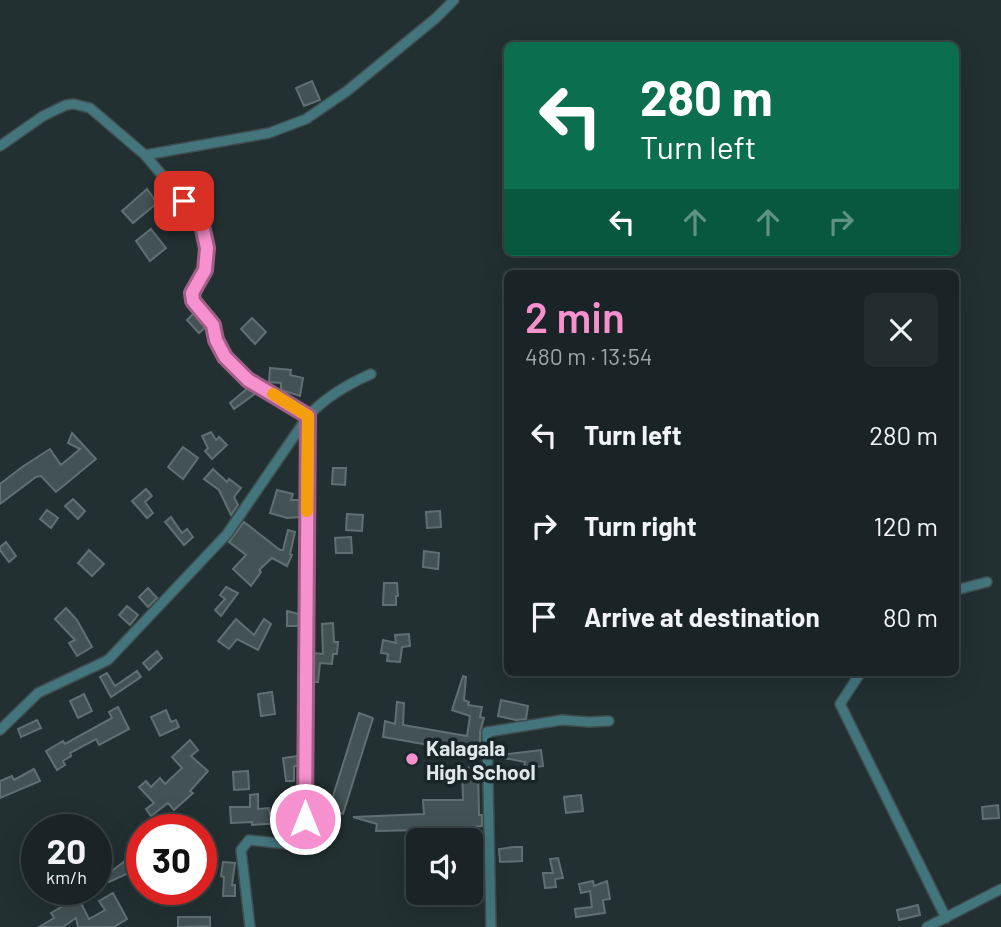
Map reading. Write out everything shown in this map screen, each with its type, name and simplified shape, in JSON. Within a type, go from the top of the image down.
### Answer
[{"type":"street","points":[[145,155],[269,133],[306,119],[347,91],[454,0]]},
{"type":"street","points":[[0,146],[43,116],[74,104],[90,108],[145,155],[201,221],[207,248],[205,270],[192,293],[193,301],[213,325],[216,340],[225,357],[248,380],[308,416]]},
{"type":"street","points":[[0,730],[38,693],[108,660],[227,534],[316,407],[349,383],[371,373]]},
{"type":"street","points":[[250,927],[241,850],[249,840],[286,844],[300,836],[305,819],[308,416]]},
{"type":"street","points":[[959,589],[987,582]]},
{"type":"street","points":[[859,676],[840,704],[946,918]]},
{"type":"street","points":[[491,927],[487,732],[562,720],[609,721]]},
{"type":"street","points":[[927,927],[1001,889]]},
{"type":"building","points":[[312,81],[320,100],[304,106],[296,88]]},
{"type":"building","points":[[147,189],[157,203],[133,223],[122,211]]},
{"type":"building","points":[[151,229],[166,248],[150,261],[136,241]]},
{"type":"building","points":[[194,313],[206,327],[199,333],[187,320]]},
{"type":"building","points":[[252,318],[266,332],[255,344],[241,329]]},
{"type":"building","points":[[270,368],[291,370],[290,375],[303,378],[300,396],[281,390],[281,383],[269,382]]},
{"type":"building","points":[[248,388],[256,393],[234,409],[230,403]]},
{"type":"building","points":[[211,432],[216,440],[219,437],[227,445],[212,459],[205,451],[208,448],[202,436]]},
{"type":"building","points":[[72,433],[96,459],[56,492],[41,476],[36,477],[0,504],[0,484],[22,467],[50,449],[61,465],[80,449],[68,443]]},
{"type":"building","points":[[183,447],[198,458],[183,479],[168,467]]},
{"type":"building","points":[[333,468],[346,468],[345,485],[332,484]]},
{"type":"building","points":[[213,469],[227,482],[229,479],[241,488],[234,497],[238,505],[231,515],[219,490],[204,479]]},
{"type":"building","points":[[146,489],[152,496],[145,502],[153,513],[147,518],[132,501]]},
{"type":"building","points":[[277,490],[293,494],[291,500],[300,500],[300,517],[287,518],[270,513]]},
{"type":"building","points":[[73,499],[85,511],[78,519],[65,506]]},
{"type":"building","points":[[47,510],[58,518],[51,528],[40,519]]},
{"type":"building","points":[[440,511],[441,527],[427,528],[426,512]]},
{"type":"building","points":[[347,514],[363,515],[362,531],[346,530]]},
{"type":"building","points":[[171,517],[182,533],[187,529],[193,537],[184,545],[165,522]]},
{"type":"building","points":[[244,522],[280,550],[283,550],[288,530],[295,532],[290,554],[292,555],[287,566],[272,558],[259,570],[261,572],[251,586],[233,569],[246,555],[229,542]]},
{"type":"building","points":[[351,537],[352,553],[336,553],[335,538]]},
{"type":"building","points":[[6,542],[16,556],[9,562],[0,550]]},
{"type":"building","points":[[89,550],[104,564],[92,576],[78,563]]},
{"type":"building","points":[[424,551],[439,553],[438,569],[423,567]]},
{"type":"building","points":[[384,583],[397,583],[396,605],[383,605]]},
{"type":"building","points":[[226,587],[238,593],[221,616],[215,610],[225,599],[220,595]]},
{"type":"building","points":[[148,588],[157,598],[148,607],[139,597]]},
{"type":"building","points":[[127,606],[138,615],[130,625],[119,615]]},
{"type":"building","points":[[66,608],[77,620],[92,647],[77,656],[69,643],[75,640],[55,619]]},
{"type":"building","points":[[287,611],[299,614],[299,626],[287,626]]},
{"type":"building","points":[[236,619],[254,635],[264,619],[271,624],[258,650],[237,639],[229,649],[218,641]]},
{"type":"building","points":[[333,623],[334,642],[338,642],[337,654],[333,654],[332,664],[320,663],[318,682],[313,682],[313,653],[323,654],[322,624]]},
{"type":"building","points":[[409,634],[410,646],[402,647],[400,662],[387,661],[388,654],[381,653],[383,640],[396,643],[395,635]]},
{"type":"building","points":[[157,651],[162,658],[149,670],[143,663]]},
{"type":"building","points":[[137,671],[141,677],[111,697],[100,677],[107,673],[115,686]]},
{"type":"building","points":[[463,676],[466,677],[464,700],[469,702],[468,705],[482,707],[480,717],[484,718],[480,732],[480,754],[383,737],[385,721],[395,724],[397,702],[404,703],[403,725],[467,736],[470,716],[452,710]]},
{"type":"building","points":[[272,692],[275,714],[261,716],[258,694]]},
{"type":"building","points":[[84,694],[92,711],[78,718],[70,701]]},
{"type":"building","points":[[501,700],[528,706],[526,719],[498,716]]},
{"type":"building","points":[[118,707],[129,729],[99,745],[96,739],[70,753],[71,756],[63,761],[65,765],[57,770],[46,751],[63,741],[65,744],[112,718],[109,712]]},
{"type":"building","points":[[166,710],[171,722],[176,720],[179,727],[160,736],[151,717]]},
{"type":"building","points":[[359,713],[373,718],[343,814],[329,809]]},
{"type":"building","points":[[37,720],[41,728],[21,737],[18,729]]},
{"type":"building","points":[[190,740],[198,750],[191,756],[208,771],[190,791],[193,793],[174,810],[168,803],[150,814],[146,809],[154,803],[139,787],[146,781],[151,787],[160,778],[165,784],[182,768],[172,757]]},
{"type":"building","points":[[541,750],[543,766],[524,768],[525,762],[498,757],[499,755]]},
{"type":"building","points":[[298,756],[298,766],[294,766],[294,781],[286,781],[283,758]]},
{"type":"building","points":[[478,767],[479,815],[482,815],[482,826],[376,831],[377,824],[353,817],[424,814],[423,800],[463,800],[462,768]]},
{"type":"building","points":[[34,769],[40,781],[0,798],[0,781],[12,776],[14,780]]},
{"type":"building","points":[[248,771],[249,789],[234,790],[233,772]]},
{"type":"building","points":[[258,794],[258,809],[269,808],[270,816],[282,815],[283,823],[231,823],[230,807],[250,807],[250,795]]},
{"type":"building","points":[[581,795],[583,811],[566,813],[564,797]]},
{"type":"building","points":[[998,805],[999,818],[983,819],[982,807]]},
{"type":"building","points":[[522,847],[522,861],[500,862],[499,849]]},
{"type":"building","points":[[558,858],[563,878],[555,879],[556,887],[545,888],[543,873],[553,873],[550,859]]},
{"type":"building","points":[[126,862],[126,874],[112,881],[112,871]]},
{"type":"building","points":[[223,862],[235,863],[232,885],[235,885],[235,896],[223,896]]},
{"type":"building","points":[[593,881],[594,886],[607,881],[610,899],[603,900],[605,913],[576,917],[575,909],[592,907],[590,891],[581,893],[579,884]]},
{"type":"building","points":[[112,894],[127,919],[114,927],[78,927],[76,918],[63,927],[39,927],[54,918],[51,913],[64,905],[82,905],[89,919],[105,910],[102,905],[112,905]]},
{"type":"building","points":[[918,905],[920,915],[899,920],[897,910]]},
{"type":"building","points":[[178,917],[210,917],[210,926],[178,927]]},
{"type":"slow traffic","points":[[273,394],[308,416],[307,511]]},
{"type":"place","name":"Kalagala High School","points":[[412,759]]},
{"type":"route","points":[[184,201],[201,221],[207,248],[205,270],[192,293],[193,301],[213,325],[216,340],[225,357],[248,380],[308,416],[305,819]]}]
